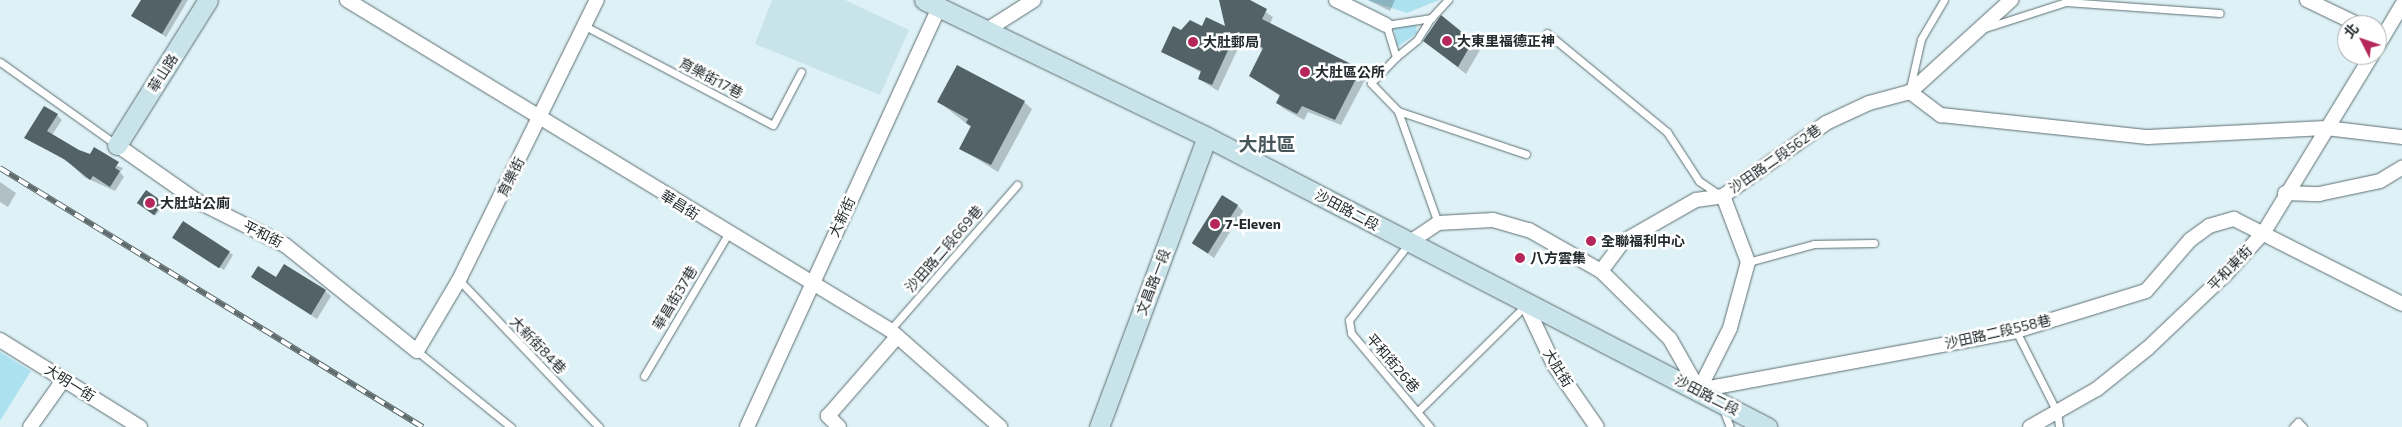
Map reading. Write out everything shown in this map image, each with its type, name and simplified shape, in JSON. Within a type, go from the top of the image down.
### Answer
[{"type":"street","name":"華山路","points":[[117,145],[208,0]]},
{"type":"street","name":"華昌街","points":[[347,0],[893,333],[996,426]]},
{"type":"street","name":"育樂街","points":[[417,351],[459,280],[597,0]]},
{"type":"street","points":[[990,28],[1034,0]]},
{"type":"street","points":[[1336,0],[1386,25]]},
{"type":"street","points":[[2011,0],[1984,28],[1910,92],[1942,115],[2148,137],[2326,128],[2402,137]]},
{"type":"street","points":[[2307,0],[2338,15]]},
{"type":"street","name":"沙田路二段","points":[[931,3],[990,28],[1207,137],[1410,242],[1526,305],[1719,400],[1767,427]]},
{"type":"street","name":"大新街","points":[[746,427],[811,284],[931,3]]},
{"type":"street","points":[[2387,27],[2402,5]]},
{"type":"street","name":"平和東街","points":[[2030,427],[2097,389],[2148,348],[2264,232],[2285,192],[2366,65]]},
{"type":"street","name":"沙田路二段562巷","points":[[1748,262],[1723,196],[1826,123],[1869,103],[1910,92]]},
{"type":"street","name":"文昌路一段","points":[[1099,427],[1207,137]]},
{"type":"street","name":"平和街","points":[[117,145],[198,201],[285,245],[417,351]]},
{"type":"street","points":[[2285,192],[2319,194],[2372,183],[2402,168]]},
{"type":"street","points":[[1601,271],[1624,241],[1696,200],[1723,196]]},
{"type":"street","name":"沙田路二段558巷","points":[[1699,390],[2016,331],[2146,291],[2190,240],[2209,226],[2234,219],[2264,232],[2402,304]]},
{"type":"street","points":[[1410,242],[1438,223],[1493,220],[1529,230],[1601,271],[1670,339],[1699,390]]},
{"type":"street","points":[[1699,390],[1730,328],[1748,262]]},
{"type":"street","name":"大肚街","points":[[1526,305],[1554,365],[1597,427]]},
{"type":"street","points":[[839,427],[828,416],[893,333]]},
{"type":"street","name":"大明一街","points":[[0,340],[140,427]]},
{"type":"street","points":[[30,427],[64,379]]},
{"type":"lane","points":[[1438,223],[1398,111],[1371,83],[1396,57],[1417,40],[1431,18],[1448,0]]},
{"type":"lane","points":[[1910,92],[1921,39],[1944,0]]},
{"type":"lane","points":[[1984,28],[2066,2],[2220,13]]},
{"type":"lane","points":[[1396,57],[1386,25],[1431,18]]},
{"type":"lane","name":"育樂街17巷","points":[[585,26],[773,125],[801,72]]},
{"type":"lane","points":[[1547,33],[1667,132],[1699,181],[1723,196]]},
{"type":"lane","name":"平和街","points":[[0,62],[117,145]]},
{"type":"lane","points":[[1398,111],[1526,154]]},
{"type":"lane","name":"沙田路二段669巷","points":[[893,333],[1017,185]]},
{"type":"lane","name":"華昌街37巷","points":[[644,376],[728,234]]},
{"type":"lane","name":"平和街26巷","points":[[1410,242],[1349,320],[1351,334],[1430,427]]},
{"type":"lane","points":[[1748,262],[1814,244],[1874,243]]},
{"type":"lane","name":"大新街84巷","points":[[459,280],[599,427]]},
{"type":"lane","points":[[1418,411],[1526,305]]},
{"type":"lane","points":[[2016,331],[2056,412],[2059,427]]},
{"type":"lane","name":"平和街","points":[[417,351],[511,427]]},
{"type":"lane","points":[[1719,400],[1730,427]]},
{"type":"lane","points":[[2293,427],[2298,422],[2303,427]]},
{"type":"shaded area","points":[[772,0],[845,0],[909,30],[880,95],[755,44]]},
{"type":"shaded area","points":[[1367,0],[1439,0],[1407,13]]},
{"type":"shaded area","points":[[1416,24],[1417,33],[1397,47],[1394,28]]},
{"type":"shaded area","points":[[0,352],[31,371],[0,421]]},
{"type":"building","points":[[141,0],[182,0],[162,34],[131,16]]},
{"type":"building","points":[[1219,0],[1250,0],[1267,9],[1262,19],[1361,69],[1335,120],[1302,106],[1297,114],[1276,103],[1280,95],[1249,76],[1263,48],[1236,33],[1212,85],[1198,79],[1201,71],[1161,52],[1173,26],[1181,30],[1190,20],[1202,26],[1206,17],[1225,26]]},
{"type":"building","name":"大東里福德正神","points":[[1441,15],[1473,41],[1458,67],[1423,41]]},
{"type":"building","points":[[957,65],[1025,101],[991,165],[959,149],[971,126],[966,123],[968,119],[937,102]]},
{"type":"building","points":[[44,106],[58,114],[47,131],[79,150],[90,154],[94,147],[119,162],[115,168],[120,171],[110,187],[93,176],[90,180],[64,159],[24,138]]},
{"type":"building","name":"大肚站公廁","points":[[146,190],[163,202],[154,215],[137,203]]},
{"type":"building","name":"7-Eleven","points":[[1222,195],[1238,205],[1208,253],[1192,243]]},
{"type":"building","points":[[183,221],[230,251],[219,268],[172,238]]},
{"type":"building","points":[[284,264],[326,290],[311,315],[251,277],[258,266],[276,277]]},
{"type":"railway","points":[[0,168],[423,427]]},
{"type":"place","name":"大東里福德正神","points":[[1447,41]]},
{"type":"place","name":"大肚郵局","points":[[1193,42]]},
{"type":"place","name":"大肚區公所","points":[[1305,72]]},
{"type":"place","name":"大肚站公廁","points":[[150,203]]},
{"type":"place","name":"7-Eleven","points":[[1215,224]]},
{"type":"place","name":"全聯福利中心","points":[[1591,241]]},
{"type":"place","name":"八方雲集","points":[[1520,258]]},
{"type":"district","name":"大肚區","points":[[1267,144]]}]
